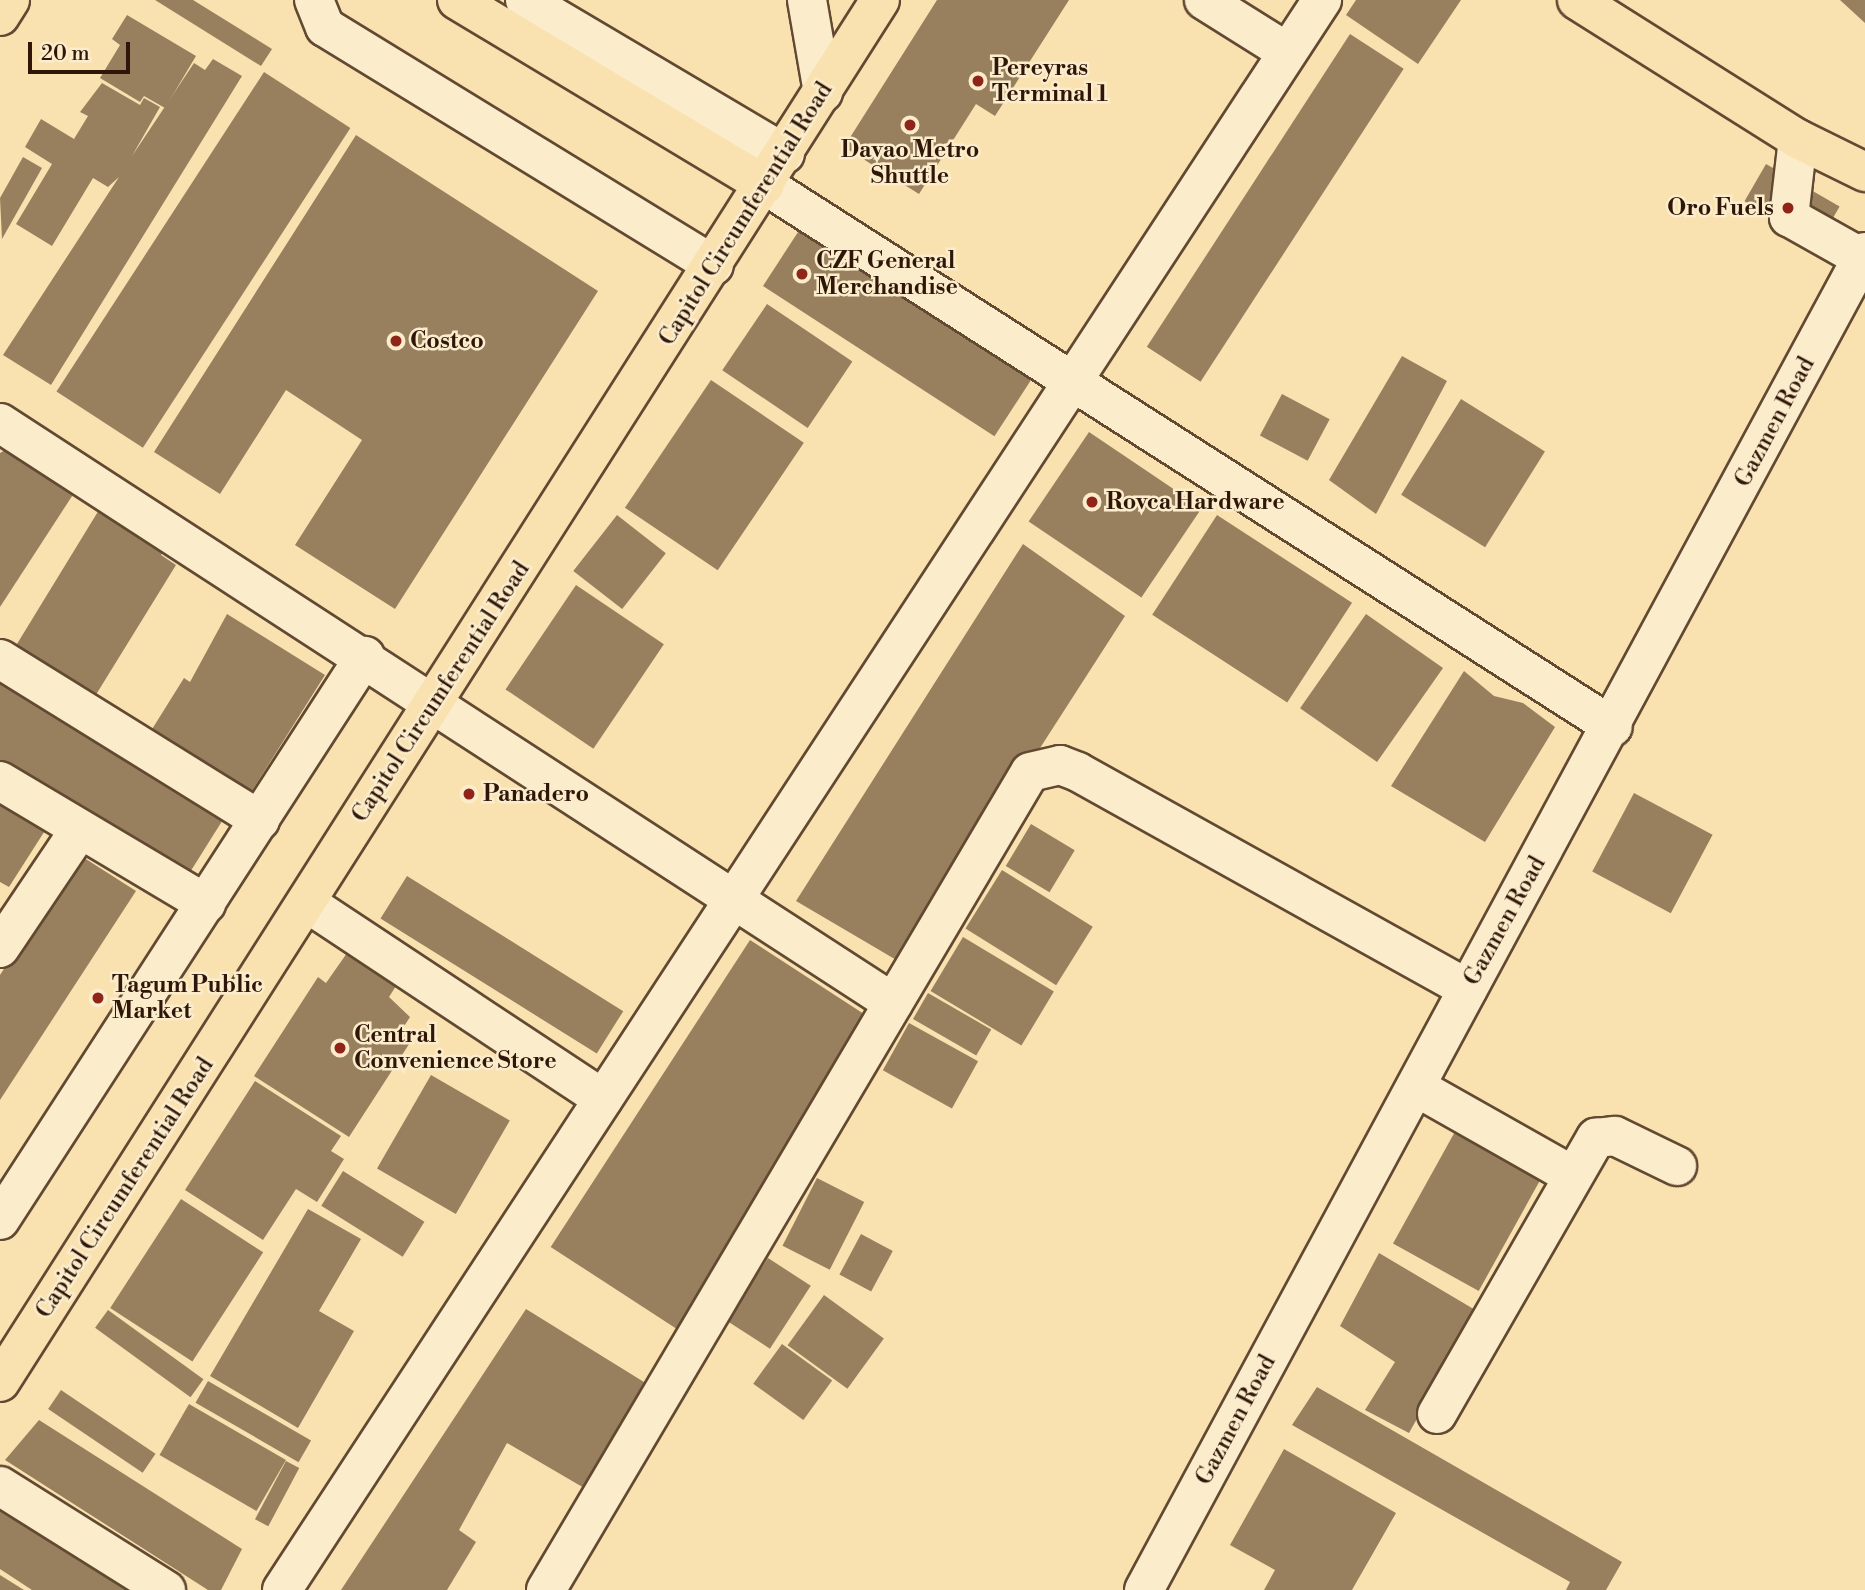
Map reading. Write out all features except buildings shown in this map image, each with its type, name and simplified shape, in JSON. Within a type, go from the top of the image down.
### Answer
[{"type":"main road","points":[[0,16],[10,0]]},
{"type":"main road","points":[[457,0],[517,10],[775,169]]},
{"type":"main road","name":"Capitol Circumferential Road","points":[[0,1382],[714,265],[880,0]]},
{"type":"main road","points":[[1577,0],[1798,139],[1865,172]]},
{"type":"street","points":[[314,0],[325,27],[714,265]]},
{"type":"street","points":[[807,0],[823,93]]},
{"type":"street","points":[[1205,0],[1287,52]]},
{"type":"street","points":[[282,1590],[1322,0]]},
{"type":"street","points":[[1798,139],[1789,217],[1863,255]]},
{"type":"street","points":[[775,169],[1071,383],[1613,727]]},
{"type":"street","name":"Gazmen Road","points":[[1144,1590],[1468,989],[1613,727],[1863,255]]},
{"type":"street","points":[[0,423],[435,701],[893,1003]]},
{"type":"street","points":[[0,1220],[365,656]]},
{"type":"street","points":[[0,659],[260,820]]},
{"type":"street","points":[[546,1590],[1030,772],[1052,765],[1078,772],[1468,989]]},
{"type":"street","points":[[0,780],[206,904]]},
{"type":"street","points":[[0,948],[10,909],[80,829]]},
{"type":"street","points":[[307,903],[603,1099]]},
{"type":"street","points":[[1416,1087],[1573,1176]]},
{"type":"street","points":[[1437,1414],[1573,1176],[1604,1134],[1677,1166]]},
{"type":"street","points":[[0,1486],[166,1590]]},
{"type":"place","name":"Pereyras Terminal 1","points":[[978,81]]},
{"type":"place","name":"Davao Metro Shuttle","points":[[910,125]]},
{"type":"place","name":"Oro Fuels","points":[[1788,208]]},
{"type":"place","name":"CZF General Merchandise","points":[[802,274]]},
{"type":"place","name":"Costco","points":[[396,341]]},
{"type":"place","name":"Rovca Hardware","points":[[1092,502]]},
{"type":"place","name":"Panadero","points":[[469,794]]},
{"type":"place","name":"Tagum Public Market","points":[[98,998]]},
{"type":"place","name":"Central Convenience Store","points":[[340,1048]]}]
